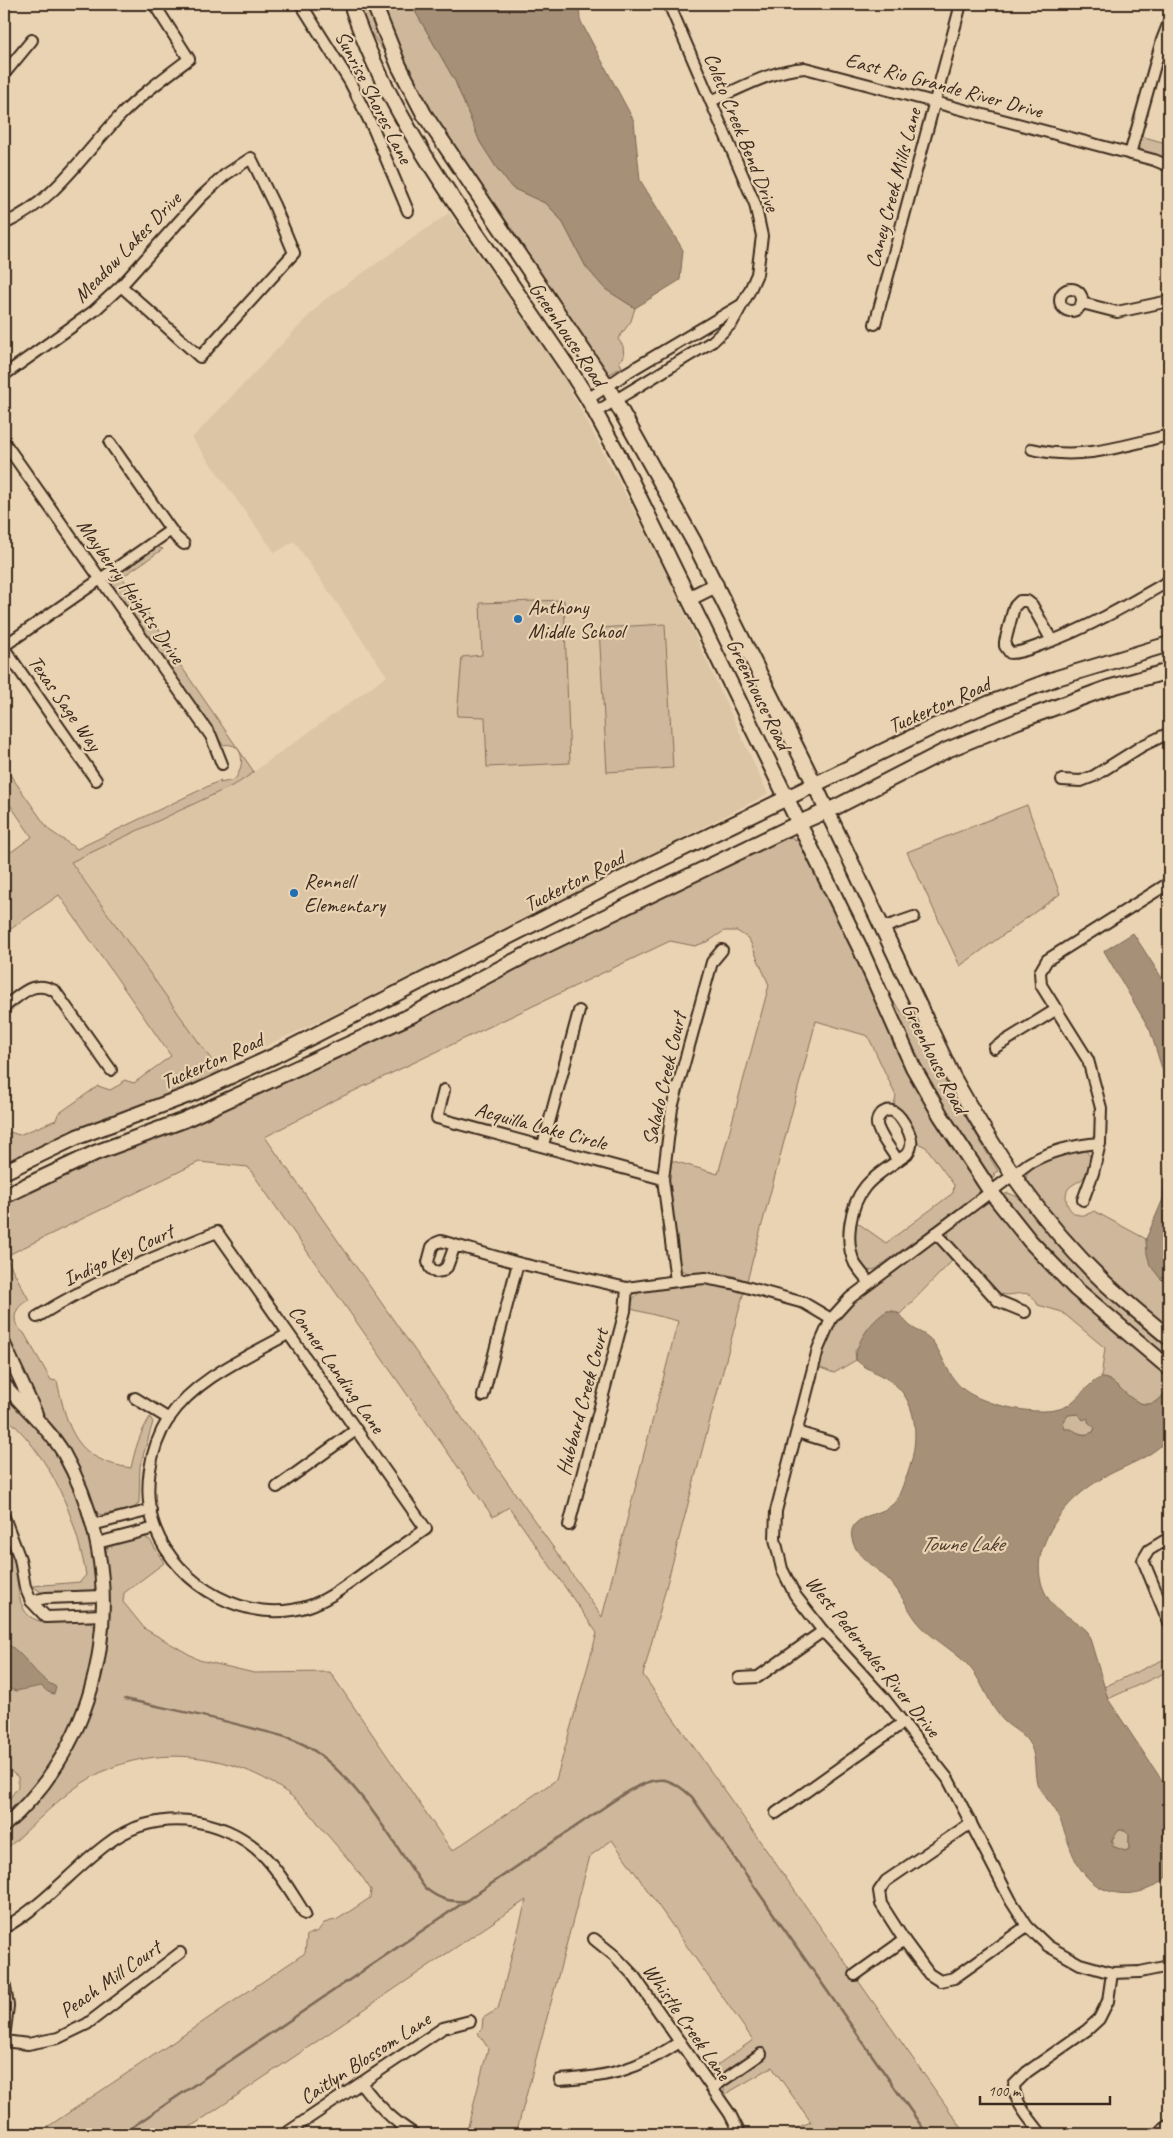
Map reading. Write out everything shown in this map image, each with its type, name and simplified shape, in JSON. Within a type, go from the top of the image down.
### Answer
[{"type":"main road","name":"Greenhouse Road","points":[[351,4],[364,40],[390,93],[420,147],[596,412],[690,598],[860,948],[913,1067],[941,1116],[991,1192],[1030,1241],[1076,1289],[1169,1368]]},
{"type":"main road","name":"Greenhouse Road","points":[[374,4],[399,66],[424,114],[478,197],[574,334],[607,386],[716,585],[814,785],[952,1077],[978,1122],[1013,1176],[1063,1239],[1103,1281],[1169,1338]]},
{"type":"main road","points":[[460,209],[478,197]]},
{"type":"main road","points":[[690,598],[716,585]]},
{"type":"main road","name":"Tuckerton Road","points":[[4,1172],[77,1137],[194,1093],[262,1061],[654,863],[933,727],[1057,678],[1169,644]]},
{"type":"main road","name":"Tuckerton Road","points":[[4,1196],[72,1163],[119,1143],[184,1120],[269,1079],[410,1016],[526,955],[799,823],[826,812],[947,750],[1018,720],[1108,688],[1169,671]]},
{"type":"main road","points":[[262,1061],[269,1079]]},
{"type":"street","points":[[4,224],[21,217],[51,195],[119,117],[189,60],[154,4]]},
{"type":"street","name":"Sunrise Shores Lane","points":[[301,4],[350,82],[374,130],[408,211]]},
{"type":"street","name":"Coleto Creek Bend Drive","points":[[596,412],[713,341],[732,323],[750,292],[757,274],[762,236],[755,204],[669,4]]},
{"type":"street","name":"Caney Creek Mills Lane","points":[[875,324],[961,4]]},
{"type":"street","points":[[1130,154],[1169,22]]},
{"type":"street","points":[[4,74],[32,40]]},
{"type":"street","name":"East Rio Grande River Drive","points":[[711,101],[774,74],[791,69],[805,68],[1169,166]]},
{"type":"street","name":"Meadow Lakes Drive","points":[[4,375],[94,311],[121,286],[201,197],[226,175],[251,158],[274,205],[294,253],[200,357],[121,286]]},
{"type":"street","points":[[1082,303],[1117,312],[1169,302]]},
{"type":"street","points":[[588,399],[742,304]]},
{"type":"street","points":[[685,339],[693,353]]},
{"type":"street","points":[[1032,449],[1057,454],[1081,454],[1104,451],[1169,435]]},
{"type":"street","name":"Mayberry Heights Drive","points":[[4,442],[212,736],[222,764]]},
{"type":"street","points":[[110,443],[184,544]]},
{"type":"street","points":[[4,647],[172,530]]},
{"type":"street","points":[[1052,641],[1032,605],[1027,601],[1020,601],[1014,607],[1005,642],[1005,646],[1010,653],[1018,653],[1052,641],[1097,623],[1169,581]]},
{"type":"street","name":"Texas Sage Way","points":[[4,647],[96,780]]},
{"type":"street","points":[[1062,780],[1081,781],[1094,776],[1134,751],[1169,733]]},
{"type":"street","points":[[1084,1200],[1100,1143],[1101,1108],[1088,1060],[1041,985],[1040,972],[1047,960],[1169,883]]},
{"type":"street","points":[[882,928],[914,916]]},
{"type":"street","name":"Salado Creek Court","points":[[676,1281],[663,1179],[672,1108],[712,962],[722,950]]},
{"type":"street","points":[[4,1007],[28,990],[37,986],[46,986],[58,995],[111,1070]]},
{"type":"street","points":[[994,1048],[1057,1009]]},
{"type":"street","points":[[543,1145],[579,1011]]},
{"type":"street","name":"Acquilla Lake Circle","points":[[444,1090],[437,1118],[543,1145],[663,1179]]},
{"type":"street","points":[[869,1282],[855,1264],[849,1242],[851,1223],[858,1196],[866,1185],[898,1161],[907,1154],[911,1148],[912,1141],[897,1114],[891,1110],[885,1111],[879,1115],[876,1121],[878,1128],[898,1161]]},
{"type":"street","name":"West Pedernales River Drive","points":[[1100,1143],[1072,1146],[1044,1155],[1029,1163],[869,1282],[850,1298],[831,1320],[818,1349],[776,1511],[775,1539],[782,1569],[795,1595],[823,1631],[904,1722],[948,1780],[1010,1901],[1027,1926],[1048,1946],[1080,1964],[1112,1973],[1140,1972],[1169,1966]]},
{"type":"street","name":"Indigo Key Court","points":[[37,1317],[70,1296],[112,1275],[217,1232]]},
{"type":"street","name":"Conner Landing Lane","points":[[155,1528],[176,1564],[194,1582],[214,1595],[237,1605],[261,1610],[285,1610],[310,1606],[328,1597],[426,1529],[217,1232]]},
{"type":"street","points":[[936,1233],[998,1300],[1025,1312]]},
{"type":"street","points":[[455,1245],[518,1263],[627,1288],[705,1278],[732,1283],[804,1303],[831,1320]]},
{"type":"street","points":[[483,1396],[518,1263]]},
{"type":"street","name":"Hubbard Creek Court","points":[[569,1525],[625,1311],[627,1288]]},
{"type":"street","points":[[97,1543],[155,1528],[151,1510],[149,1478],[152,1458],[168,1419],[197,1388],[288,1334]]},
{"type":"street","points":[[4,1344],[38,1419]]},
{"type":"street","points":[[4,1384],[15,1398],[38,1419],[62,1452],[85,1498],[97,1543],[103,1596],[104,1626],[95,1677],[78,1726],[53,1772],[20,1812],[4,1826]]},
{"type":"street","points":[[135,1398],[168,1419]]},
{"type":"street","points":[[276,1487],[356,1430]]},
{"type":"street","points":[[797,1432],[833,1443]]},
{"type":"street","points":[[92,1525],[151,1510]]},
{"type":"street","points":[[4,1516],[13,1537],[25,1587],[31,1601],[46,1617],[103,1615]]},
{"type":"street","points":[[1169,1538],[1149,1550],[1143,1560],[1169,1623]]},
{"type":"street","points":[[31,1601],[46,1598],[103,1596]]},
{"type":"street","points":[[740,1678],[758,1677],[823,1631]]},
{"type":"street","points":[[776,1813],[904,1722]]},
{"type":"street","points":[[4,1928],[38,1905],[115,1838],[138,1827],[173,1820],[217,1826],[245,1840],[270,1863],[306,1914]]},
{"type":"street","points":[[971,1823],[886,1881],[879,1891],[881,1904],[929,1974],[940,1981],[954,1978],[1027,1926]]},
{"type":"street","name":"Whistle Creek Lane","points":[[594,1939],[615,1956],[634,1976],[730,2114],[740,2134]]},
{"type":"street","points":[[855,1975],[904,1940]]},
{"type":"street","name":"Peach Mill Court","points":[[4,2039],[28,2044],[58,2038],[87,2024],[180,1953]]},
{"type":"street","points":[[1041,2134],[1017,2101],[1014,2085],[1027,2072],[1100,2019],[1108,2001],[1112,1973]]},
{"type":"street","points":[[4,1980],[8,2006],[4,2039]]},
{"type":"street","name":"Caitlyn Blossom Lane","points":[[284,2134],[443,2028],[470,2021]]},
{"type":"street","points":[[560,2080],[587,2078],[634,2068],[657,2057],[680,2042]]},
{"type":"street","points":[[712,2088],[761,2054]]},
{"type":"street","points":[[361,2083],[374,2101],[389,2116],[414,2134]]},
{"type":"street","points":[[1158,2134],[1169,2125]]},
{"type":"shaded area","points":[[356,4],[411,4],[455,81],[480,142],[496,167],[512,188],[547,204],[562,221],[586,267],[605,289],[635,308],[631,321],[618,339],[623,346],[624,357],[619,361],[622,367],[608,375],[604,372],[369,30]]},
{"type":"shaded area","points":[[1141,136],[1169,144],[1169,161],[1140,149]]},
{"type":"shaded area","name":"Anthony Middle School","points":[[449,213],[561,372],[661,562],[768,794],[349,1007],[217,1069],[71,861],[238,783],[387,676],[294,541],[275,553],[192,438],[324,300]]},
{"type":"shaded area","points":[[157,547],[163,549],[122,577],[254,772],[238,783],[71,862],[222,1075],[4,1167],[4,1140],[10,1132],[19,1135],[56,1120],[58,1114],[98,1086],[110,1090],[121,1084],[124,1080],[134,1083],[171,1056],[59,895],[8,931],[4,925],[4,857],[32,837],[4,796],[4,766],[49,830],[77,849],[221,780],[220,783],[234,780],[239,772],[242,761],[239,751],[231,745],[223,745],[111,585],[115,581],[112,578],[116,574]]},
{"type":"shaded area","points":[[564,600],[570,763],[487,767],[485,717],[457,716],[462,657],[482,655],[480,603]]},
{"type":"shaded area","points":[[665,624],[673,768],[607,772],[599,628]]},
{"type":"shaded area","points":[[1027,805],[1060,894],[960,966],[907,852]]},
{"type":"shaded area","points":[[792,837],[796,841],[799,839],[803,845],[886,992],[919,1033],[943,1070],[962,1111],[998,1171],[993,1174],[996,1176],[976,1195],[876,1269],[867,1271],[858,1261],[854,1248],[855,1221],[886,1243],[953,1193],[954,1185],[926,1147],[915,1142],[907,1121],[894,1104],[896,1096],[868,1036],[816,1021],[747,1281],[724,1274],[689,1273],[681,1270],[669,1194],[670,1160],[718,1174],[769,985],[749,939],[737,931],[724,931],[709,941],[695,946],[670,941],[335,1100],[265,1137],[602,1617],[678,1321],[631,1309],[633,1299],[639,1292],[705,1284],[717,1284],[744,1291],[643,1675],[966,2134],[819,2134],[815,2129],[802,2134],[782,2134],[811,2122],[772,2067],[724,2095],[726,2085],[766,2057],[759,2049],[720,2076],[707,2072],[753,2040],[612,1840],[590,1856],[516,2134],[466,2134],[488,2048],[478,2033],[482,2029],[483,2018],[498,2009],[526,1900],[180,2134],[37,2134],[305,1953],[307,1935],[318,1931],[324,1923],[338,1919],[370,1898],[371,1890],[302,1805],[280,1788],[256,1774],[230,1764],[202,1758],[174,1756],[146,1758],[119,1765],[94,1776],[58,1801],[4,1851],[4,1836],[27,1814],[47,1790],[80,1736],[92,1707],[101,1677],[107,1646],[110,1614],[106,1568],[108,1546],[143,1536],[150,1540],[164,1563],[124,1593],[123,1602],[145,1629],[199,1660],[254,1673],[330,1672],[452,1851],[556,1780],[597,1633],[509,1507],[493,1517],[248,1167],[199,1162],[10,1254],[8,1261],[29,1300],[17,1311],[15,1320],[51,1380],[57,1381],[65,1414],[77,1440],[97,1458],[112,1464],[131,1468],[143,1429],[150,1417],[153,1422],[140,1466],[139,1503],[133,1509],[100,1515],[94,1509],[68,1451],[43,1412],[4,1331],[4,1202],[496,975],[785,838]]},
{"type":"shaded area","points":[[1080,1149],[1088,1153],[1091,1161],[1084,1177],[1068,1189],[1067,1205],[1075,1214],[1079,1215],[1094,1211],[1146,1239],[1152,1265],[1169,1285],[1169,1326],[1167,1324],[1163,1327],[1125,1294],[1080,1250],[1025,1180],[1033,1167],[1040,1162],[1056,1155]]},
{"type":"shaded area","points":[[1008,1193],[1018,1197],[1071,1256],[1169,1345],[1169,1389],[1156,1402],[1139,1403],[1101,1378],[1105,1348],[1062,1312],[1038,1305],[1030,1295],[1025,1293],[1004,1295],[998,1293],[949,1241],[948,1230],[983,1203]]},
{"type":"shaded area","points":[[929,1243],[939,1243],[952,1261],[900,1314],[894,1311],[887,1311],[855,1351],[856,1360],[834,1373],[818,1367],[828,1335],[838,1317],[849,1305],[888,1271]]},
{"type":"shaded area","points":[[4,1392],[50,1444],[75,1491],[91,1537],[96,1589],[93,1591],[41,1592],[32,1586],[80,1582],[86,1575],[73,1523],[60,1491],[43,1460],[4,1414]]},
{"type":"shaded area","points":[[1078,1414],[1089,1417],[1095,1428],[1093,1432],[1082,1434],[1065,1429],[1063,1423],[1068,1415]]},
{"type":"shaded area","points":[[4,1531],[13,1556],[20,1601],[27,1614],[32,1618],[46,1622],[91,1622],[97,1630],[93,1658],[76,1719],[41,1781],[4,1821],[4,1806],[18,1787],[18,1777],[4,1766],[4,1581],[6,1575],[4,1569]]},
{"type":"shaded area","points":[[1169,1657],[1169,1671],[1108,1699],[1104,1687]]},
{"type":"shaded area","points":[[1119,1830],[1125,1830],[1129,1834],[1129,1849],[1125,1851],[1112,1846],[1113,1836]]},
{"type":"water","points":[[411,4],[579,4],[580,20],[634,121],[640,180],[683,250],[680,280],[635,308],[605,289],[586,267],[562,221],[547,204],[512,188],[496,167],[480,142],[455,81]]},
{"type":"water","points":[[1133,933],[1169,989],[1169,1124],[1164,1075],[1150,1030],[1104,951]]},
{"type":"water","points":[[1169,1124],[1169,1285],[1160,1278],[1150,1265],[1146,1239],[1163,1199]]},
{"type":"water","name":"Towne Lake","points":[[887,1311],[894,1312],[928,1337],[937,1348],[954,1379],[963,1389],[972,1395],[998,1405],[1028,1410],[1055,1410],[1065,1407],[1094,1381],[1103,1378],[1115,1384],[1140,1403],[1155,1402],[1169,1389],[1169,1438],[1148,1455],[1097,1481],[1068,1505],[1060,1514],[1048,1535],[1041,1554],[1039,1568],[1043,1589],[1050,1601],[1088,1632],[1108,1699],[1167,1788],[1169,1799],[1169,1874],[1152,1887],[1132,1893],[1110,1891],[1091,1881],[1084,1873],[1074,1857],[1056,1811],[1038,1787],[1033,1751],[1027,1740],[1002,1719],[967,1664],[922,1626],[895,1586],[861,1556],[854,1545],[852,1529],[855,1524],[863,1518],[888,1508],[896,1501],[908,1474],[914,1450],[915,1425],[908,1402],[902,1392],[892,1382],[856,1360],[856,1353],[861,1339],[881,1315]],"holes":[[[1078,1414],[1083,1420],[1088,1418],[1088,1422],[1095,1428],[1093,1432],[1084,1435],[1065,1429],[1063,1423],[1068,1415]],[[1119,1830],[1125,1830],[1129,1834],[1129,1849],[1125,1851],[1112,1846],[1114,1843],[1111,1841]]]},
{"type":"water","points":[[4,1642],[18,1652],[48,1683],[56,1687],[54,1694],[41,1686],[16,1691],[4,1687]]},
{"type":"waterway","points":[[125,1699],[271,1733],[295,1740],[309,1747],[348,1780],[362,1797],[425,1888],[444,1899],[466,1901]]},
{"type":"waterway","points":[[122,2134],[628,1791],[655,1780],[668,1781],[675,1784],[692,1797],[927,2134]]},
{"type":"place","name":"Anthony Middle School","points":[[518,619]]},
{"type":"place","name":"Rennell Elementary","points":[[294,893]]}]
